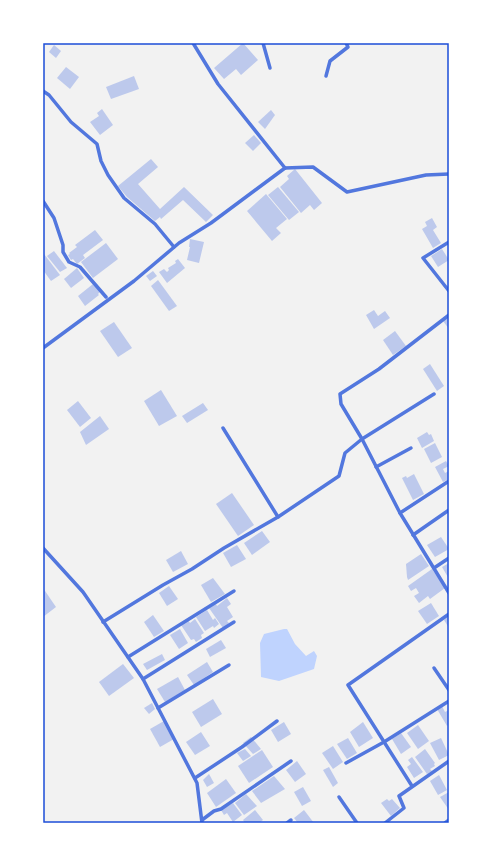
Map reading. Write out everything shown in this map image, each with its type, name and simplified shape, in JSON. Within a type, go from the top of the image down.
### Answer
[{"type":"street","points":[[193,43],[218,84],[285,168]]},
{"type":"street","points":[[264,43],[270,68]]},
{"type":"street","points":[[326,76],[330,61],[348,47],[346,43]]},
{"type":"street","points":[[43,91],[49,95],[71,122],[97,144],[101,161],[108,175],[124,198],[155,224],[174,247]]},
{"type":"street","points":[[43,348],[134,281],[174,247],[211,223],[285,168],[314,166],[347,192],[426,175],[449,174]]},
{"type":"street","points":[[43,201],[54,218],[63,245],[63,252],[69,262],[80,267],[106,297]]},
{"type":"street","points":[[449,242],[423,258],[449,291]]},
{"type":"street","points":[[449,315],[379,369],[340,394],[341,404],[362,439],[400,513],[449,593]]},
{"type":"street","points":[[104,622],[224,548],[278,517],[339,476],[345,453],[362,439],[434,394]]},
{"type":"street","points":[[223,428],[278,517]]},
{"type":"street","points":[[376,467],[411,448]]},
{"type":"street","points":[[400,513],[449,481]]},
{"type":"street","points":[[413,534],[449,510]]},
{"type":"street","points":[[43,548],[83,592],[143,679],[198,783],[202,822]]},
{"type":"street","points":[[434,568],[449,558]]},
{"type":"street","points":[[128,658],[234,591]]},
{"type":"street","points":[[412,786],[348,685],[449,614]]},
{"type":"street","points":[[143,679],[234,622]]},
{"type":"street","points":[[158,708],[229,665]]},
{"type":"street","points":[[434,668],[449,690]]},
{"type":"street","points":[[346,764],[449,701]]},
{"type":"street","points":[[195,778],[242,747],[277,721]]},
{"type":"street","points":[[202,822],[214,811],[220,809],[291,761]]},
{"type":"street","points":[[385,823],[404,808],[399,796],[449,761]]},
{"type":"street","points":[[339,797],[358,823]]},
{"type":"street","points":[[287,823],[291,820]]},
{"type":"street","points":[[445,823],[449,820]]},
{"type":"water","points":[[287,629],[295,644],[306,656],[314,651],[317,656],[314,669],[279,681],[261,677],[260,643],[264,634]]},
{"type":"building","points":[[243,43],[258,60],[241,75],[236,69],[224,79],[214,68]]},
{"type":"building","points":[[54,45],[61,51],[56,58],[49,52]]},
{"type":"building","points":[[66,67],[79,77],[70,89],[57,78]]},
{"type":"building","points":[[134,76],[139,89],[111,99],[106,87]]},
{"type":"building","points":[[102,109],[113,125],[100,135],[90,122],[99,116],[97,113]]},
{"type":"building","points":[[271,110],[275,115],[265,129],[258,122]]},
{"type":"building","points":[[254,135],[261,143],[253,151],[245,143]]},
{"type":"building","points":[[151,159],[158,167],[138,184],[160,209],[184,187],[213,215],[206,222],[183,200],[161,219],[160,217],[155,221],[127,197],[118,186]]},
{"type":"building","points":[[295,169],[322,203],[314,210],[310,205],[301,213],[280,187],[289,179],[287,176]]},
{"type":"building","points":[[278,187],[299,212],[289,220],[268,195]]},
{"type":"building","points":[[266,194],[287,219],[276,228],[281,233],[272,241],[247,211]]},
{"type":"building","points":[[432,218],[437,227],[433,230],[441,243],[433,248],[422,229],[427,226],[425,222]]},
{"type":"building","points":[[95,230],[103,240],[83,255],[85,258],[77,264],[73,259],[71,260],[68,255],[70,254],[69,253],[77,247],[75,245]]},
{"type":"building","points":[[190,239],[204,242],[199,263],[187,260]]},
{"type":"building","points":[[106,243],[118,259],[93,278],[81,262]]},
{"type":"building","points":[[442,249],[449,260],[438,267],[431,256]]},
{"type":"building","points":[[54,251],[67,268],[60,272],[47,256]]},
{"type":"building","points":[[44,254],[60,275],[51,281],[43,270]]},
{"type":"building","points":[[178,259],[185,268],[167,283],[159,272],[164,269],[167,272],[169,270],[168,268],[176,263],[175,261]]},
{"type":"building","points":[[77,268],[84,278],[71,288],[64,279]]},
{"type":"building","points":[[153,271],[157,276],[150,281],[146,276]]},
{"type":"building","points":[[158,280],[177,306],[169,311],[151,286]]},
{"type":"building","points":[[93,284],[100,292],[98,294],[99,295],[85,306],[78,296]]},
{"type":"building","points":[[374,310],[378,316],[385,311],[390,318],[374,329],[366,315]]},
{"type":"building","points":[[449,317],[449,329],[443,321]]},
{"type":"building","points":[[114,322],[132,348],[118,357],[100,331]]},
{"type":"building","points":[[395,331],[406,346],[393,355],[383,340]]},
{"type":"building","points":[[430,364],[444,386],[437,391],[423,369]]},
{"type":"building","points":[[161,390],[177,416],[159,426],[144,401]]},
{"type":"building","points":[[78,401],[91,418],[80,427],[67,410]]},
{"type":"building","points":[[203,403],[208,410],[187,423],[182,416]]},
{"type":"building","points":[[100,416],[109,429],[86,445],[80,432]]},
{"type":"building","points":[[427,432],[429,435],[431,434],[434,441],[422,448],[417,438]]},
{"type":"building","points":[[435,443],[442,457],[431,463],[424,449]]},
{"type":"building","points":[[446,461],[449,466],[443,469],[445,473],[449,471],[449,479],[443,482],[435,467]]},
{"type":"building","points":[[414,474],[424,494],[413,500],[402,478],[406,476],[407,478]]},
{"type":"building","points":[[232,493],[254,525],[238,536],[216,504]]},
{"type":"building","points":[[262,531],[270,542],[252,555],[244,543]]},
{"type":"building","points":[[441,537],[449,549],[435,557],[427,545]]},
{"type":"building","points":[[237,545],[246,559],[231,567],[223,553]]},
{"type":"building","points":[[181,551],[188,564],[173,572],[166,560]]},
{"type":"building","points":[[421,554],[429,566],[408,580],[406,564]]},
{"type":"building","points":[[449,563],[449,579],[442,567]]},
{"type":"building","points":[[432,569],[445,588],[430,599],[428,596],[419,603],[414,596],[419,593],[416,588],[411,591],[408,586]]},
{"type":"building","points":[[213,578],[225,594],[211,602],[201,585]]},
{"type":"building","points":[[169,586],[178,599],[167,606],[159,593]]},
{"type":"building","points":[[43,588],[56,607],[43,617]]},
{"type":"building","points":[[227,598],[231,604],[227,607],[233,617],[227,621],[229,623],[223,628],[209,608],[216,604],[217,606]]},
{"type":"building","points":[[431,603],[439,616],[427,624],[418,611]]},
{"type":"building","points":[[207,610],[213,620],[215,618],[219,624],[214,628],[213,626],[205,631],[196,617]]},
{"type":"building","points":[[153,615],[164,631],[154,637],[144,622]]},
{"type":"building","points":[[449,616],[449,628],[444,620]]},
{"type":"building","points":[[195,619],[204,633],[201,635],[202,638],[196,642],[194,639],[191,640],[181,625],[188,620],[190,623]]},
{"type":"building","points":[[180,629],[188,643],[179,649],[170,635]]},
{"type":"building","points":[[221,640],[226,648],[210,657],[206,649]]},
{"type":"building","points":[[162,654],[165,660],[147,670],[143,664]]},
{"type":"building","points":[[207,662],[213,672],[194,685],[187,675]]},
{"type":"building","points":[[123,664],[134,678],[109,696],[99,682]]},
{"type":"building","points":[[178,677],[185,690],[165,702],[157,689]]},
{"type":"building","points":[[213,699],[222,714],[201,727],[192,712]]},
{"type":"building","points":[[152,703],[155,709],[149,714],[144,708]]},
{"type":"building","points":[[442,706],[445,712],[449,710],[449,724],[447,726],[437,709]]},
{"type":"building","points":[[164,721],[174,739],[160,747],[150,729]]},
{"type":"building","points":[[284,722],[291,734],[278,742],[271,730]]},
{"type":"building","points":[[363,722],[373,738],[359,747],[350,732]]},
{"type":"building","points":[[418,725],[429,741],[418,749],[407,733]]},
{"type":"building","points":[[201,732],[210,746],[195,755],[186,742]]},
{"type":"building","points":[[401,733],[411,747],[401,754],[392,739]]},
{"type":"building","points":[[251,737],[261,749],[253,754],[243,743]]},
{"type":"building","points":[[348,738],[357,753],[347,759],[337,744]]},
{"type":"building","points":[[441,738],[449,755],[439,760],[430,743]]},
{"type":"building","points":[[333,746],[343,762],[333,769],[322,753]]},
{"type":"building","points":[[245,749],[251,756],[243,761],[237,753]]},
{"type":"building","points":[[425,749],[435,763],[435,766],[430,769],[432,771],[427,774],[415,757]]},
{"type":"building","points":[[262,750],[273,767],[249,783],[238,766]]},
{"type":"building","points":[[412,757],[423,772],[414,778],[407,767],[411,764],[408,760]]},
{"type":"building","points":[[297,761],[306,774],[295,782],[286,770]]},
{"type":"building","points":[[329,767],[338,783],[333,787],[323,770]]},
{"type":"building","points":[[209,774],[214,783],[207,787],[203,780]]},
{"type":"building","points":[[439,775],[447,790],[438,795],[430,781]]},
{"type":"building","points":[[274,776],[285,789],[261,803],[252,791]]},
{"type":"building","points":[[226,779],[236,793],[216,807],[207,793]]},
{"type":"building","points":[[303,787],[311,801],[302,806],[294,792]]},
{"type":"building","points":[[449,792],[449,810],[440,797]]},
{"type":"building","points":[[246,794],[257,806],[244,815],[235,803]]},
{"type":"building","points":[[387,799],[389,801],[392,799],[400,808],[391,816],[381,803]]},
{"type":"building","points":[[233,803],[242,815],[233,822],[227,813],[224,815],[221,810]]},
{"type":"building","points":[[255,810],[263,820],[259,823],[245,823],[243,820]]},
{"type":"building","points":[[304,810],[314,823],[298,823],[294,818]]}]
